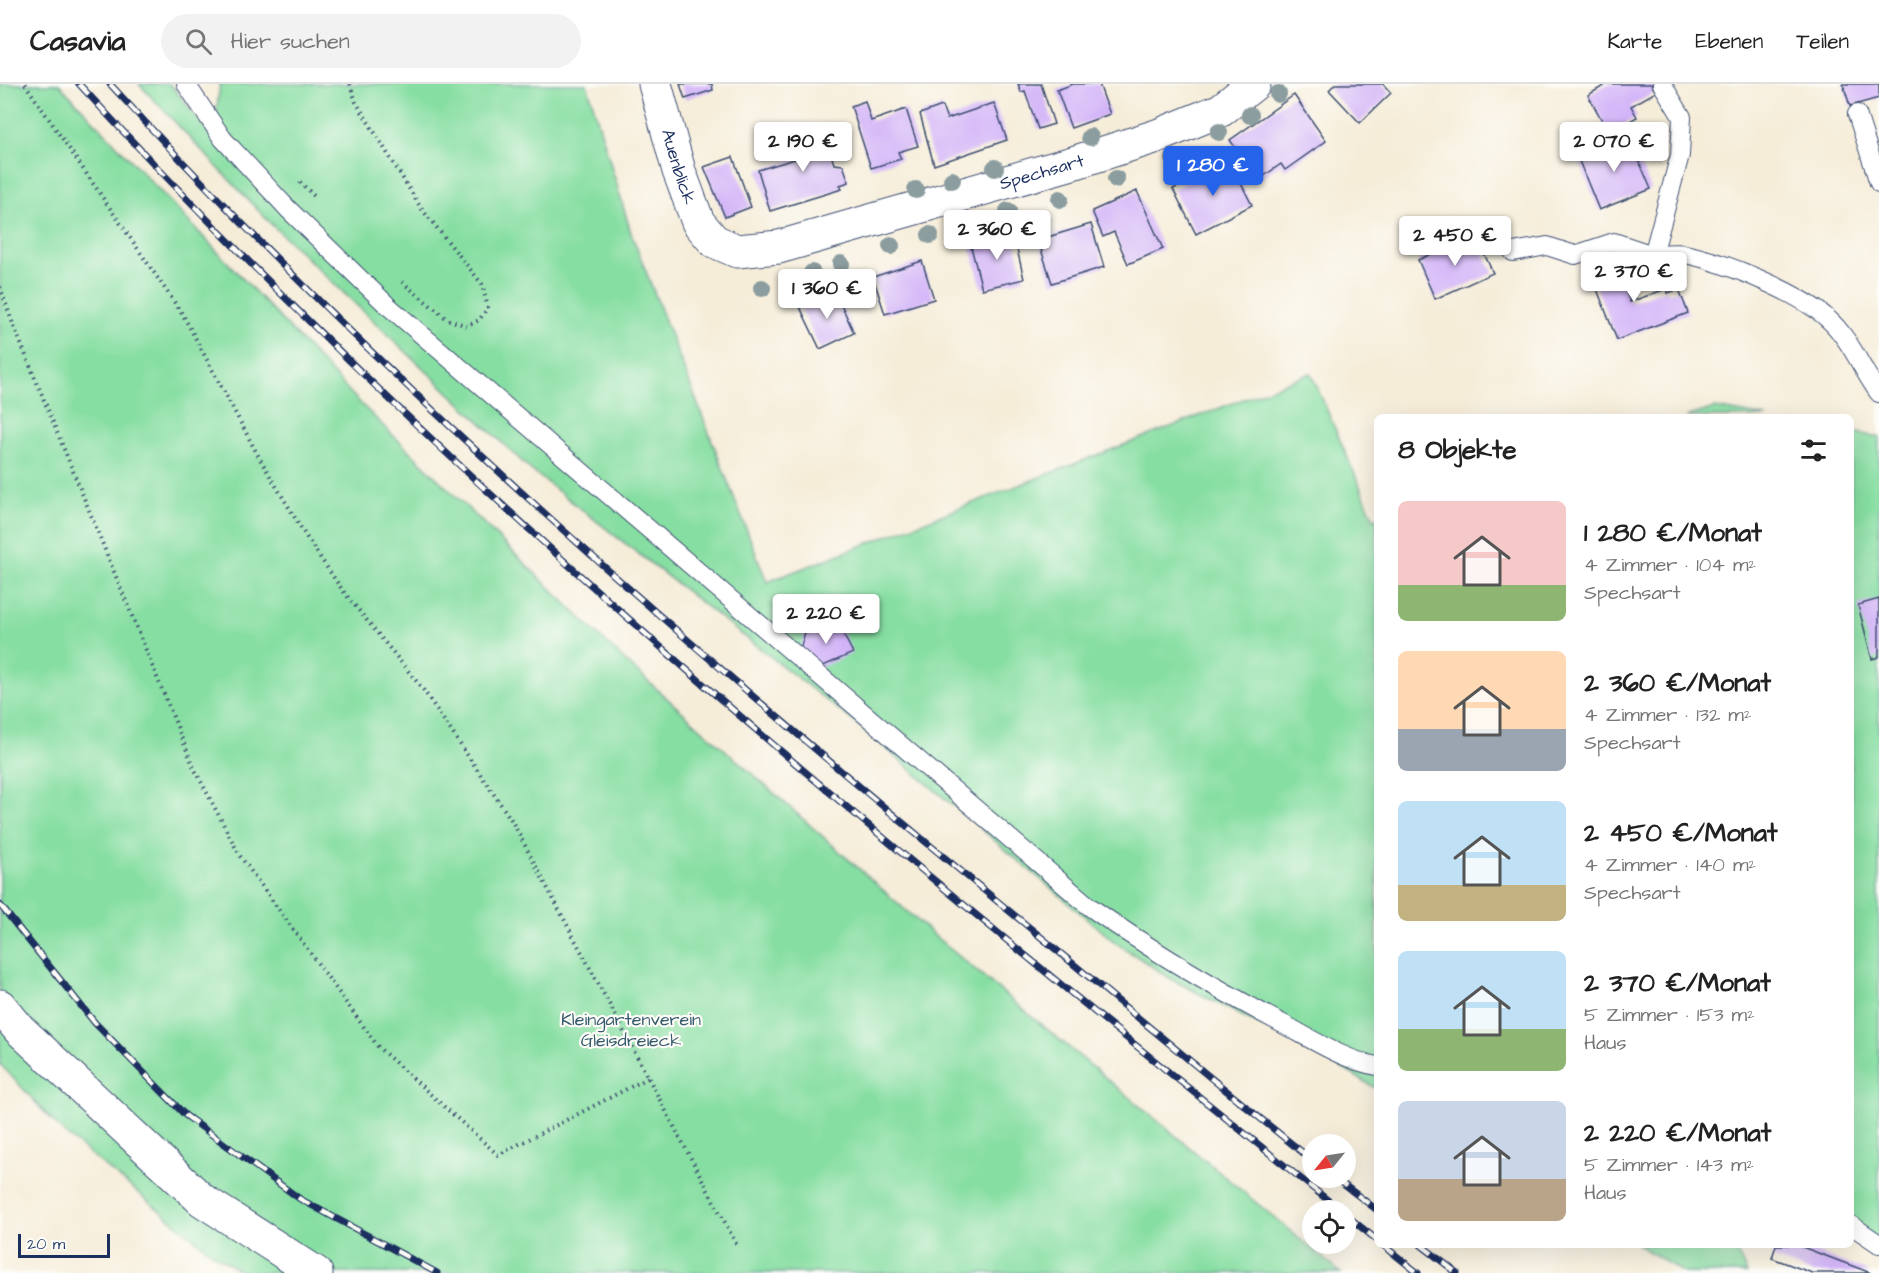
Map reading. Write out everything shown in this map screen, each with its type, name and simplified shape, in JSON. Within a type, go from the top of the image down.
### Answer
[{"type":"street","name":"Auenblick","points":[[655,84],[680,171],[698,222],[714,241]]},
{"type":"street","name":"Spechsart","points":[[714,241],[737,251],[779,247],[1065,165],[1156,136],[1221,110],[1254,84]]},
{"type":"street","points":[[0,1006],[27,1038],[202,1200],[316,1273]]},
{"type":"lane","points":[[186,84],[223,139],[288,209],[387,305],[1090,907],[1148,948],[1204,982],[1329,1049],[1362,1063],[1374,1065]]},
{"type":"lane","points":[[1653,255],[1680,155],[1682,117],[1662,84]]},
{"type":"lane","points":[[1857,114],[1879,183]]},
{"type":"lane","points":[[1513,252],[1547,246],[1575,255],[1614,242],[1653,255],[1684,253],[1751,276],[1793,297],[1827,318],[1857,354],[1879,393]]},
{"type":"lane","points":[[1854,1227],[1879,1244]]},
{"type":"path","points":[[25,84],[183,315],[260,459],[307,538],[343,591],[422,688],[512,821],[650,1077],[738,1247]]},
{"type":"path","points":[[350,84],[356,102],[421,208],[482,284],[488,308],[479,320],[467,326],[447,319],[392,273]]},
{"type":"path","points":[[298,180],[324,206]]},
{"type":"path","points":[[0,287],[17,335],[194,768],[240,856],[379,1048],[498,1155],[650,1077]]},
{"type":"green space","name":"Kleingartenverein Gleisdreieck","points":[[0,84],[59,84],[363,406],[625,661],[937,938],[1302,1241],[1302,1254],[1318,1254],[1341,1273],[243,1273],[212,1253],[64,1133],[0,1064]]},
{"type":"green space","points":[[139,84],[170,84],[213,137],[220,84],[587,84],[631,233],[767,582],[1311,373],[1374,519],[1374,1087],[1335,1064],[1173,980],[1116,943],[858,725],[531,470],[273,226]]},
{"type":"green space","points":[[1715,408],[1750,414],[1696,414]]},
{"type":"green space","points":[[1854,433],[1879,437],[1879,1253],[1854,1236]]},
{"type":"green space","points":[[1643,1248],[1738,1248],[1736,1251],[1747,1273],[1684,1273]]},
{"type":"building","points":[[680,84],[712,84],[713,90],[685,99]]},
{"type":"building","points":[[1018,84],[1041,84],[1054,124],[1038,129],[1025,91],[1021,92]]},
{"type":"building","points":[[1073,84],[1099,84],[1110,114],[1071,128],[1057,90]]},
{"type":"building","points":[[1335,84],[1383,84],[1391,93],[1360,123],[1329,90]]},
{"type":"building","points":[[1607,84],[1651,84],[1656,92],[1631,106],[1637,117],[1609,133],[1588,95]]},
{"type":"building","points":[[1843,84],[1879,84],[1879,98],[1850,106]]},
{"type":"building","points":[[1294,95],[1326,141],[1285,170],[1281,164],[1258,180],[1230,140]]},
{"type":"building","points":[[865,101],[871,121],[906,109],[918,146],[898,152],[901,159],[871,168],[851,106]]},
{"type":"building","points":[[994,103],[1007,140],[934,165],[920,114],[942,106],[947,119]]},
{"type":"building","points":[[823,129],[834,164],[843,165],[849,182],[840,185],[842,189],[770,211],[758,170],[795,159],[789,139]]},
{"type":"building","points":[[1628,135],[1651,189],[1599,210],[1577,156]]},
{"type":"building","points":[[733,157],[751,207],[725,217],[704,167]]},
{"type":"building","points":[[1229,160],[1252,205],[1196,234],[1173,189]]},
{"type":"building","points":[[1137,191],[1163,249],[1128,264],[1114,232],[1103,237],[1092,211]]},
{"type":"building","points":[[1091,224],[1104,267],[1052,283],[1038,240]]},
{"type":"building","points":[[1013,232],[1024,279],[982,289],[970,243]]},
{"type":"building","points":[[1475,234],[1493,273],[1435,299],[1418,260]]},
{"type":"building","points":[[1614,259],[1630,302],[1666,289],[1668,293],[1679,289],[1688,313],[1617,340],[1589,269]]},
{"type":"building","points":[[922,261],[934,299],[885,314],[873,277]]},
{"type":"building","points":[[835,291],[854,333],[820,349],[800,307]]},
{"type":"building","points":[[1879,599],[1879,657],[1872,659],[1858,605]]},
{"type":"building","points":[[837,622],[853,653],[821,667],[800,650],[805,632]]},
{"type":"building","points":[[1775,1248],[1805,1248],[1871,1273],[1812,1273],[1772,1258]]},
{"type":"railway","points":[[79,84],[225,238],[376,386],[530,530],[688,671],[849,809],[1011,944],[1328,1200]]},
{"type":"railway","points":[[110,84],[218,199],[329,310],[442,419],[558,525],[794,732],[1302,1152]]},
{"type":"railway","points":[[0,905],[95,1023],[185,1115],[300,1199],[437,1273]]},
{"type":"railway","points":[[1348,1188],[1374,1208]]},
{"type":"railway","points":[[1356,1223],[1374,1238]]},
{"type":"railway","points":[[1387,1248],[1418,1273]]},
{"type":"railway","points":[[1425,1248],[1457,1273]]}]
